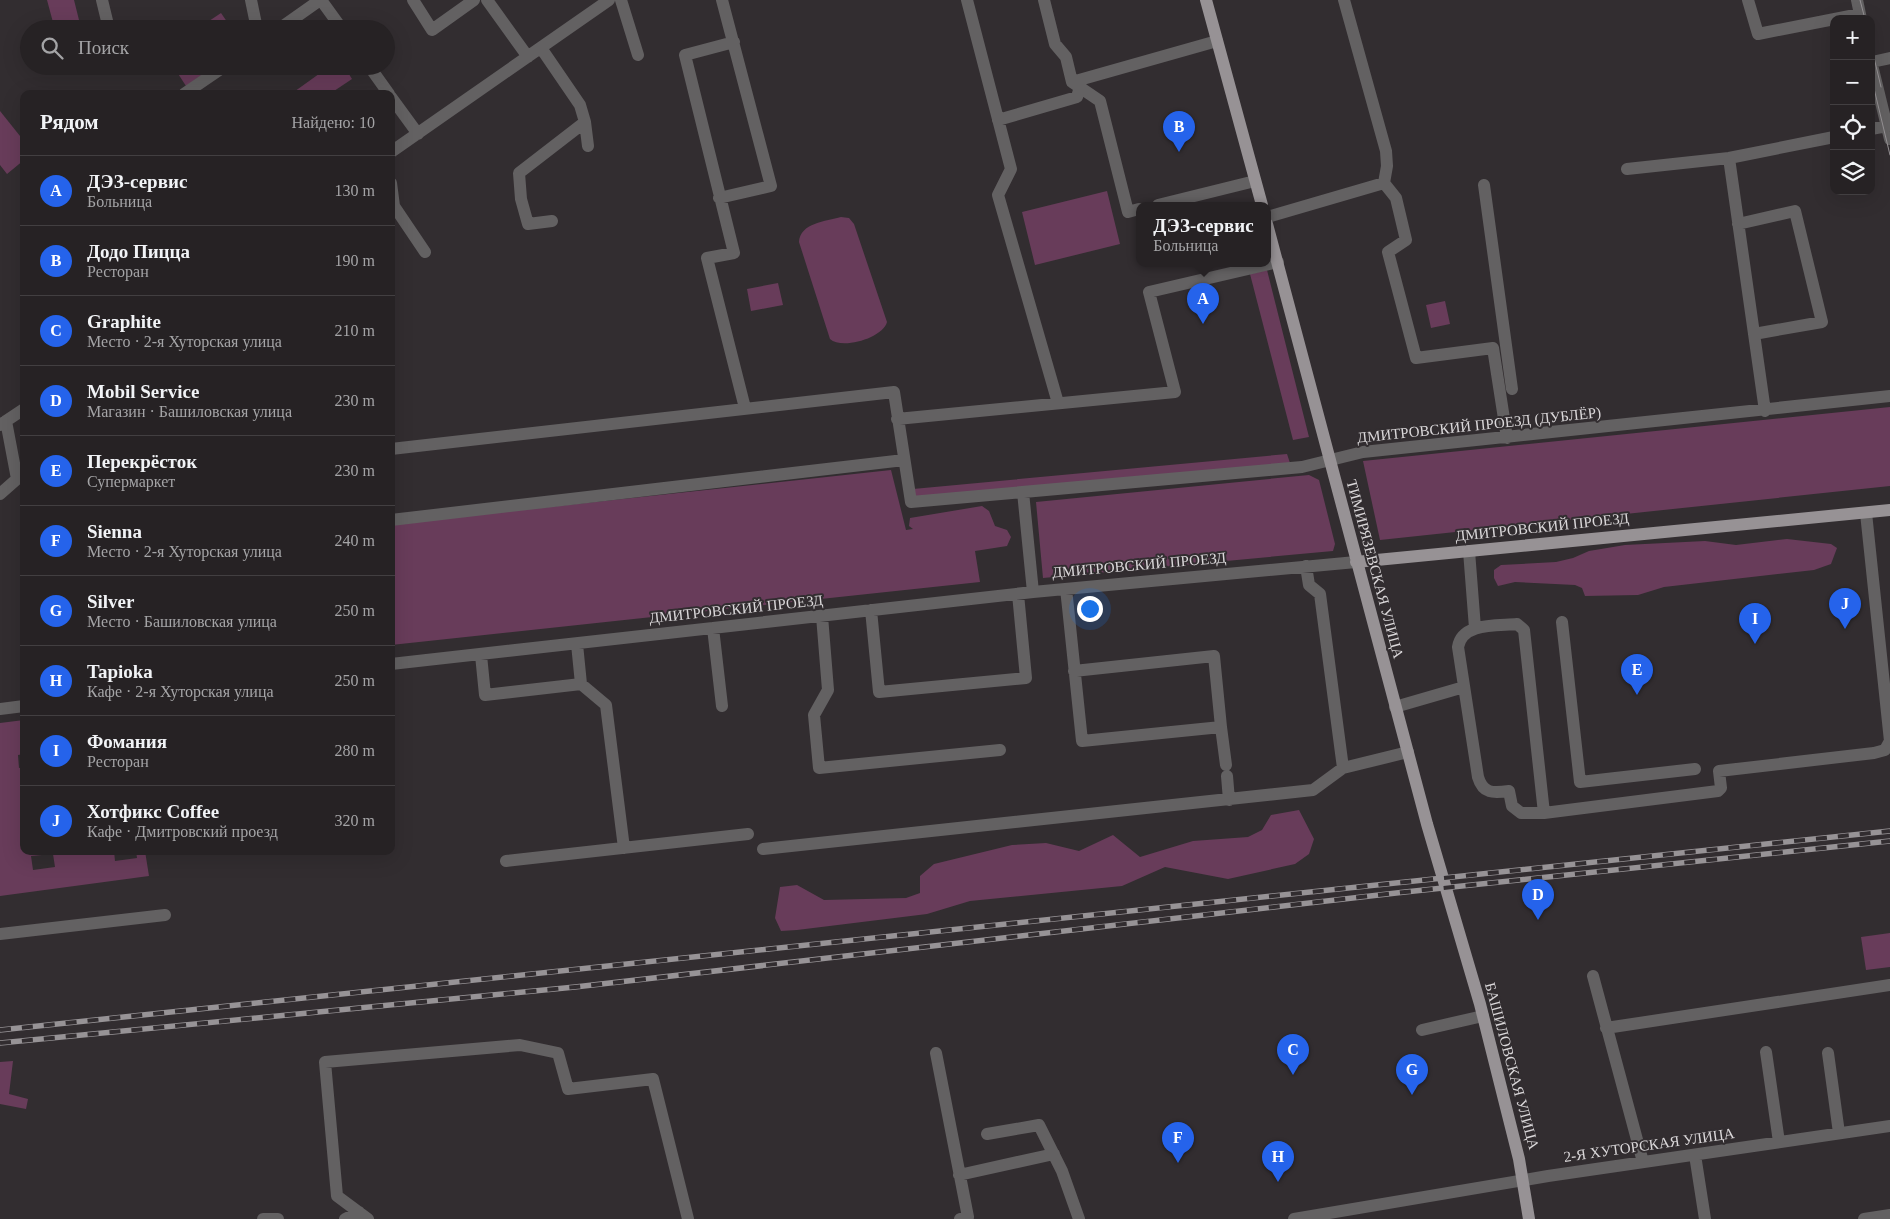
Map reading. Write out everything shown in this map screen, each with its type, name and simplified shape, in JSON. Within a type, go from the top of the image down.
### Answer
[{"type":"main road","points":[[1206,0],[1261,202]]},
{"type":"main road","name":"ТИМИРЯЗЕВСКАЯ УЛИЦА","points":[[1271,238],[1395,707],[1456,922]]},
{"type":"main road","name":"ДМИТРОВСКИЙ ПРОЕЗД","points":[[1356,562],[1890,510]]},
{"type":"main road","name":"БАШИЛОВСКАЯ УЛИЦА","points":[[1456,922],[1524,1181],[1528,1219]]},
{"type":"street","points":[[102,0],[107,20]]},
{"type":"street","points":[[251,0],[255,20]]},
{"type":"street","points":[[292,20],[320,0],[335,20]]},
{"type":"street","points":[[413,0],[432,30],[474,0]]},
{"type":"street","points":[[487,0],[528,57]]},
{"type":"street","points":[[395,149],[609,0]]},
{"type":"street","points":[[620,0],[638,55]]},
{"type":"street","points":[[719,198],[770,186],[722,0]]},
{"type":"street","points":[[967,0],[1011,169],[998,195],[1058,403]]},
{"type":"street","points":[[998,120],[1077,97],[1076,85],[1066,57],[1055,44],[1044,0]]},
{"type":"street","points":[[1344,0],[1386,151],[1387,166],[1384,182],[1396,198],[1406,240],[1388,252],[1416,358],[1493,348],[1507,438]]},
{"type":"street","points":[[1748,0],[1758,34],[1830,21]]},
{"type":"street","points":[[1857,0],[1861,15]]},
{"type":"street","points":[[1076,85],[1217,41]]},
{"type":"street","points":[[734,42],[685,56],[734,253],[707,258],[745,408]]},
{"type":"street","points":[[541,48],[580,104],[585,122],[588,146]]},
{"type":"street","points":[[1875,61],[1890,58]]},
{"type":"street","points":[[190,90],[212,75]]},
{"type":"street","points":[[376,75],[386,90]]},
{"type":"street","points":[[1875,78],[1890,139]]},
{"type":"street","points":[[1076,85],[1100,101],[1128,212],[1136,210]]},
{"type":"street","points":[[395,102],[418,134]]},
{"type":"street","points":[[552,221],[528,224],[521,199],[520,173],[585,122]]},
{"type":"street","points":[[1875,128],[1887,126]]},
{"type":"street","points":[[1627,169],[1729,158],[1830,138]]},
{"type":"street","points":[[1729,158],[1766,411]]},
{"type":"street","points":[[1190,202],[1212,200],[1255,181]]},
{"type":"street","points":[[1271,216],[1384,182]]},
{"type":"street","points":[[1484,185],[1512,389]]},
{"type":"street","points":[[395,207],[425,252]]},
{"type":"street","points":[[1738,224],[1796,212],[1822,322],[1754,334]]},
{"type":"street","points":[[1271,263],[1278,262]]},
{"type":"street","points":[[897,419],[1174,392],[1149,292],[1231,268]]},
{"type":"street","points":[[395,449],[894,392],[904,460],[395,520]]},
{"type":"street","name":"ДМИТРОВСКИЙ ПРОЕЗД (ДУБЛЁР)","points":[[904,460],[911,502],[1302,467],[1363,452],[1766,411],[1890,396]]},
{"type":"street","points":[[0,494],[17,479],[3,423],[20,412]]},
{"type":"street","points":[[1023,492],[1033,592]]},
{"type":"street","points":[[1544,813],[1524,630],[1517,624],[1475,628],[1465,633],[1459,641],[1464,687],[1480,786],[1486,791],[1493,793],[1509,790],[1512,806],[1521,813],[1544,813],[1718,791],[1721,788],[1719,771],[1874,754],[1885,750],[1890,742],[1885,635],[1866,513]]},
{"type":"street","points":[[1469,551],[1475,628]]},
{"type":"street","name":"ДМИТРОВСКИЙ ПРОЕЗД","points":[[395,664],[1033,592],[1356,562]]},
{"type":"street","points":[[1306,566],[1309,585],[1320,594],[1343,768]]},
{"type":"street","points":[[1066,589],[1082,741],[1222,727]]},
{"type":"street","points":[[871,610],[879,692],[1026,678],[1018,594]]},
{"type":"street","points":[[822,616],[828,690],[814,715],[820,768],[1000,750]]},
{"type":"street","points":[[1562,622],[1580,782],[1695,769]]},
{"type":"street","points":[[713,628],[722,706]]},
{"type":"street","points":[[577,644],[581,684],[606,705],[624,848]]},
{"type":"street","points":[[481,654],[485,695],[581,684]]},
{"type":"street","points":[[1074,671],[1214,656],[1229,800]]},
{"type":"street","points":[[1395,707],[1464,687]]},
{"type":"street","points":[[0,709],[20,706]]},
{"type":"street","points":[[763,849],[1313,790],[1343,768],[1408,752]]},
{"type":"street","points":[[506,861],[748,834]]},
{"type":"street","points":[[0,934],[165,915]]},
{"type":"street","points":[[1593,976],[1643,1162]]},
{"type":"street","points":[[1606,1028],[1890,985]]},
{"type":"street","points":[[1422,1030],[1482,1016]]},
{"type":"street","points":[[363,1216],[337,1196],[325,1062],[520,1045],[558,1053],[568,1089],[653,1079],[688,1219]]},
{"type":"street","points":[[1766,1052],[1779,1142]]},
{"type":"street","points":[[936,1053],[968,1217],[960,1219]]},
{"type":"street","points":[[1828,1053],[1839,1134]]},
{"type":"street","points":[[987,1134],[1039,1125],[1062,1171],[1079,1219]]},
{"type":"street","name":"2-Я ХУТОРСКАЯ УЛИЦА","points":[[1294,1219],[1643,1162],[1890,1126]]},
{"type":"street","points":[[959,1175],[1054,1154]]},
{"type":"street","points":[[1696,1155],[1705,1219]]},
{"type":"street","points":[[1864,1219],[1890,1215]]},
{"type":"street","points":[[345,1219],[363,1216]]},
{"type":"street","points":[[263,1219],[278,1219]]},
{"type":"shaded area","points":[[47,0],[74,0],[79,20],[52,20]]},
{"type":"shaded area","points":[[221,13],[226,20],[210,20]]},
{"type":"shaded area","points":[[179,75],[202,75],[186,86]]},
{"type":"shaded area","points":[[317,75],[350,75],[352,79],[336,90],[297,90]]},
{"type":"shaded area","points":[[0,111],[20,136],[20,163],[7,174],[0,165]]},
{"type":"shaded area","points":[[1107,191],[1120,244],[1035,265],[1022,212]]},
{"type":"shaded area","points":[[841,217],[849,218],[854,224],[887,322],[878,333],[862,341],[852,343],[836,342],[830,339],[799,242],[800,236],[809,227]]},
{"type":"shaded area","points":[[1267,270],[1309,437],[1293,440],[1250,274]]},
{"type":"shaded area","points":[[778,283],[783,305],[751,311],[747,289]]},
{"type":"shaded area","points":[[1445,301],[1450,324],[1431,328],[1426,305]]},
{"type":"shaded area","points":[[1890,407],[1890,486],[1380,540],[1363,461]]},
{"type":"shaded area","points":[[1287,454],[1290,463],[914,497],[913,489]]},
{"type":"shaded area","points":[[891,470],[906,530],[913,529],[909,526],[910,518],[982,506],[989,511],[995,526],[1007,530],[1011,537],[1007,546],[975,551],[980,582],[395,645],[395,524]]},
{"type":"shaded area","points":[[1309,475],[1319,480],[1335,544],[1333,551],[1043,578],[1036,502]]},
{"type":"shaded area","points":[[1787,539],[1831,544],[1837,548],[1831,564],[1814,570],[1664,587],[1638,595],[1585,596],[1582,588],[1575,585],[1515,582],[1498,586],[1494,578],[1494,570],[1501,565],[1556,562],[1573,558],[1589,551],[1625,545],[1705,541],[1736,545]]},
{"type":"shaded area","points":[[20,720],[20,755],[18,755],[20,768],[20,855],[42,855],[31,856],[33,870],[55,867],[53,855],[114,855],[115,861],[137,858],[137,855],[146,855],[149,876],[0,896],[0,723]]},
{"type":"shaded area","points":[[1299,810],[1314,839],[1309,854],[1295,864],[1228,879],[1165,867],[1122,886],[970,901],[927,914],[781,931],[775,918],[780,887],[797,885],[824,900],[906,898],[920,893],[920,876],[934,864],[1012,845],[1046,843],[1079,851],[1113,835],[1140,857],[1193,841],[1248,837],[1262,830],[1271,815]]},
{"type":"shaded area","points":[[1890,933],[1890,967],[1866,970],[1861,937]]},
{"type":"shaded area","points":[[13,1061],[9,1094],[28,1099],[26,1109],[0,1104],[0,1062]]},
{"type":"tram line","points":[[1860,0],[1864,15]]},
{"type":"tram line","points":[[1875,60],[1881,87]]},
{"type":"tram line","points":[[1875,93],[1890,155]]},
{"type":"railway","points":[[0,1030],[1890,831]]},
{"type":"railway","points":[[0,1043],[575,987],[1405,892],[1890,841]]},
{"type":"place","name":"Додо Пицца","points":[[1179,152]]},
{"type":"place","name":"ДЭЗ-сервис","points":[[1203,324]]},
{"type":"place","name":"Хотфикс Coffee","points":[[1845,629]]},
{"type":"place","name":"Фомания","points":[[1755,644]]},
{"type":"place","name":"Перекрёсток","points":[[1637,695]]},
{"type":"place","name":"Mobil Service","points":[[1538,920]]},
{"type":"place","name":"Graphite","points":[[1293,1075]]},
{"type":"place","name":"Silver","points":[[1412,1095]]},
{"type":"place","name":"Sienna","points":[[1178,1163]]},
{"type":"place","name":"Tapioka","points":[[1278,1182]]}]
